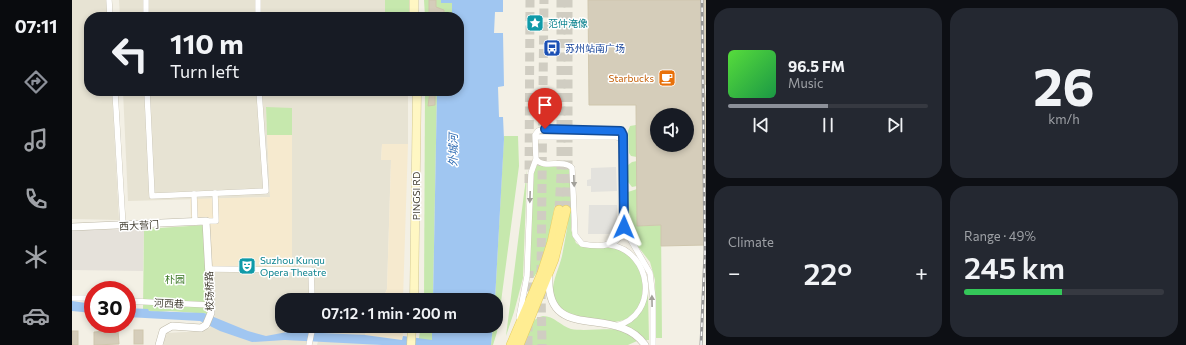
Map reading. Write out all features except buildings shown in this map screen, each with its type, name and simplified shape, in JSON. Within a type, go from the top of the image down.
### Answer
[{"type":"main road","points":[[414,0],[414,12]]},
{"type":"main road","name":"PINGSI RD","points":[[414,293],[417,96]]},
{"type":"main road","points":[[511,345],[517,328],[542,273],[562,210],[559,244],[549,275],[519,345]]},
{"type":"main road","points":[[411,345],[412,333]]},
{"type":"street","points":[[109,0],[110,12]]},
{"type":"street","points":[[146,0],[146,12]]},
{"type":"street","points":[[258,0],[258,12]]},
{"type":"street","points":[[115,96],[123,226]]},
{"type":"street","points":[[147,96],[152,196],[266,191],[259,96]]},
{"type":"street","points":[[517,328],[526,287],[531,173],[536,159],[537,132],[543,129],[618,130],[623,134],[623,231],[620,238],[612,244],[604,245]]},
{"type":"street","points":[[536,159],[541,163],[565,164],[571,166],[574,175],[575,235],[582,244],[618,247],[633,258],[644,276],[646,285],[644,301],[638,314],[626,322],[610,328]]},
{"type":"street","points":[[206,221],[216,221],[215,193]]},
{"type":"street","points":[[194,194],[195,222]]},
{"type":"street","points":[[624,216],[626,232],[650,273],[653,299],[653,342]]},
{"type":"street","name":"西大营门","points":[[72,227],[123,226],[206,221]]},
{"type":"street","name":"校场桥路","points":[[159,345],[163,331],[172,326],[201,328],[206,325],[211,309],[206,221]]},
{"type":"street","points":[[209,269],[311,270],[312,293]]},
{"type":"street","points":[[549,275],[549,301],[556,315],[574,325],[628,330],[644,343]]},
{"type":"street","points":[[72,298],[84,298]]},
{"type":"street","name":"河西巷","points":[[136,302],[211,309]]},
{"type":"street","points":[[309,345],[312,333]]},
{"type":"shaded area","points":[[72,0],[107,0],[108,12],[84,12],[84,96],[112,96],[119,220],[72,219]]},
{"type":"shaded area","points":[[119,0],[385,0],[385,12],[120,12]]},
{"type":"shaded area","points":[[123,96],[408,96],[408,144],[382,145],[381,160],[391,160],[387,289],[385,293],[275,293],[275,333],[366,333],[365,335],[308,334],[306,345],[164,345],[164,340],[167,333],[202,331],[210,328],[215,315],[212,270],[292,269],[292,108],[266,108],[270,197],[128,201]]},
{"type":"shaded area","points":[[267,135],[292,135],[292,269],[212,270],[209,218],[191,218],[190,199],[270,197]]},
{"type":"shaded area","points":[[382,144],[408,144],[403,293],[385,293],[387,289],[391,160],[381,160]]},
{"type":"shaded area","points":[[616,167],[617,191],[591,192],[591,186],[587,186],[587,180],[591,179],[591,168]]},
{"type":"shaded area","points":[[589,205],[617,205],[617,234],[588,234]]},
{"type":"shaded area","points":[[144,229],[143,271],[72,270],[72,230]]},
{"type":"shaded area","points":[[366,333],[403,333],[402,340],[365,335]]},
{"type":"shaded area","points":[[318,341],[359,343],[382,345],[317,345]]},
{"type":"green space","points":[[385,0],[409,0],[409,12],[385,12]]},
{"type":"green space","points":[[424,0],[441,0],[441,3],[452,2],[452,12],[425,12]]},
{"type":"green space","points":[[425,96],[437,96],[433,293],[424,293]]},
{"type":"green space","points":[[266,107],[292,108],[292,135],[267,135]]},
{"type":"green space","points":[[636,125],[637,157],[631,156],[629,153],[628,131],[630,126]]},
{"type":"green space","points":[[504,136],[518,136],[519,166],[502,293],[495,293]]},
{"type":"green space","points":[[637,161],[637,186],[632,187],[628,182],[628,165]]},
{"type":"green space","points":[[537,165],[563,165],[570,169],[572,177],[571,230],[576,243],[589,248],[616,249],[632,259],[637,266],[642,278],[643,290],[636,311],[625,320],[594,322],[574,319],[554,301],[553,290],[555,278],[562,256],[570,208],[555,205],[541,263],[533,278],[528,278],[533,173]]},
{"type":"green space","points":[[527,170],[523,278],[506,336]]},
{"type":"green space","points":[[637,189],[637,226],[661,225],[662,338],[656,338],[655,280],[650,262],[636,244],[629,230],[628,192]]},
{"type":"green space","name":"朴园","points":[[205,225],[209,314],[143,310],[144,229]]},
{"type":"green space","points":[[648,293],[649,340],[646,340],[634,330],[622,326],[640,313]]},
{"type":"green space","points":[[543,316],[554,319],[571,329],[623,330],[628,332],[637,341],[628,345],[524,345],[532,323]]},
{"type":"green space","points":[[420,333],[432,333],[432,345],[418,345]]},
{"type":"green space","points":[[492,333],[497,333],[493,345],[491,345]]},
{"type":"water","name":"外城河","points":[[441,0],[503,0],[503,12],[495,12],[494,33],[503,33],[504,86],[498,87],[499,117],[503,117],[504,139],[495,293],[433,293],[437,96],[464,96],[464,12],[452,12],[452,3],[441,3]]},
{"type":"water","points":[[72,301],[84,303],[84,312],[72,311]]},
{"type":"water","points":[[136,308],[148,309],[149,311],[204,313],[248,331],[266,336],[282,333],[323,333],[365,335],[402,340],[403,336],[432,340],[432,333],[492,333],[491,345],[382,345],[285,340],[252,342],[220,331],[200,321],[136,317]]},
{"type":"tunnel","points":[[529,183],[530,0]]},
{"type":"tunnel","points":[[541,274],[544,0]]},
{"type":"tunnel","points":[[559,210],[561,175],[561,0]]},
{"type":"tunnel","points":[[566,210],[568,177],[568,0]]},
{"type":"tunnel","points":[[529,271],[529,305]]},
{"type":"tunnel","points":[[541,290],[542,345]]},
{"type":"tunnel","points":[[528,323],[528,345]]},
{"type":"railway","points":[[701,345],[705,253],[702,0]]},
{"type":"place","name":"范仲淹像","points":[[535,23]]},
{"type":"place","name":"苏州站南广场","points":[[552,48]]},
{"type":"place","name":"Starbucks","points":[[667,78]]},
{"type":"place","name":"Suzhou Kunqu Opera Theatre","points":[[247,266]]},
{"type":"route","points":[[545,129],[621,131],[623,134],[624,227]]}]
